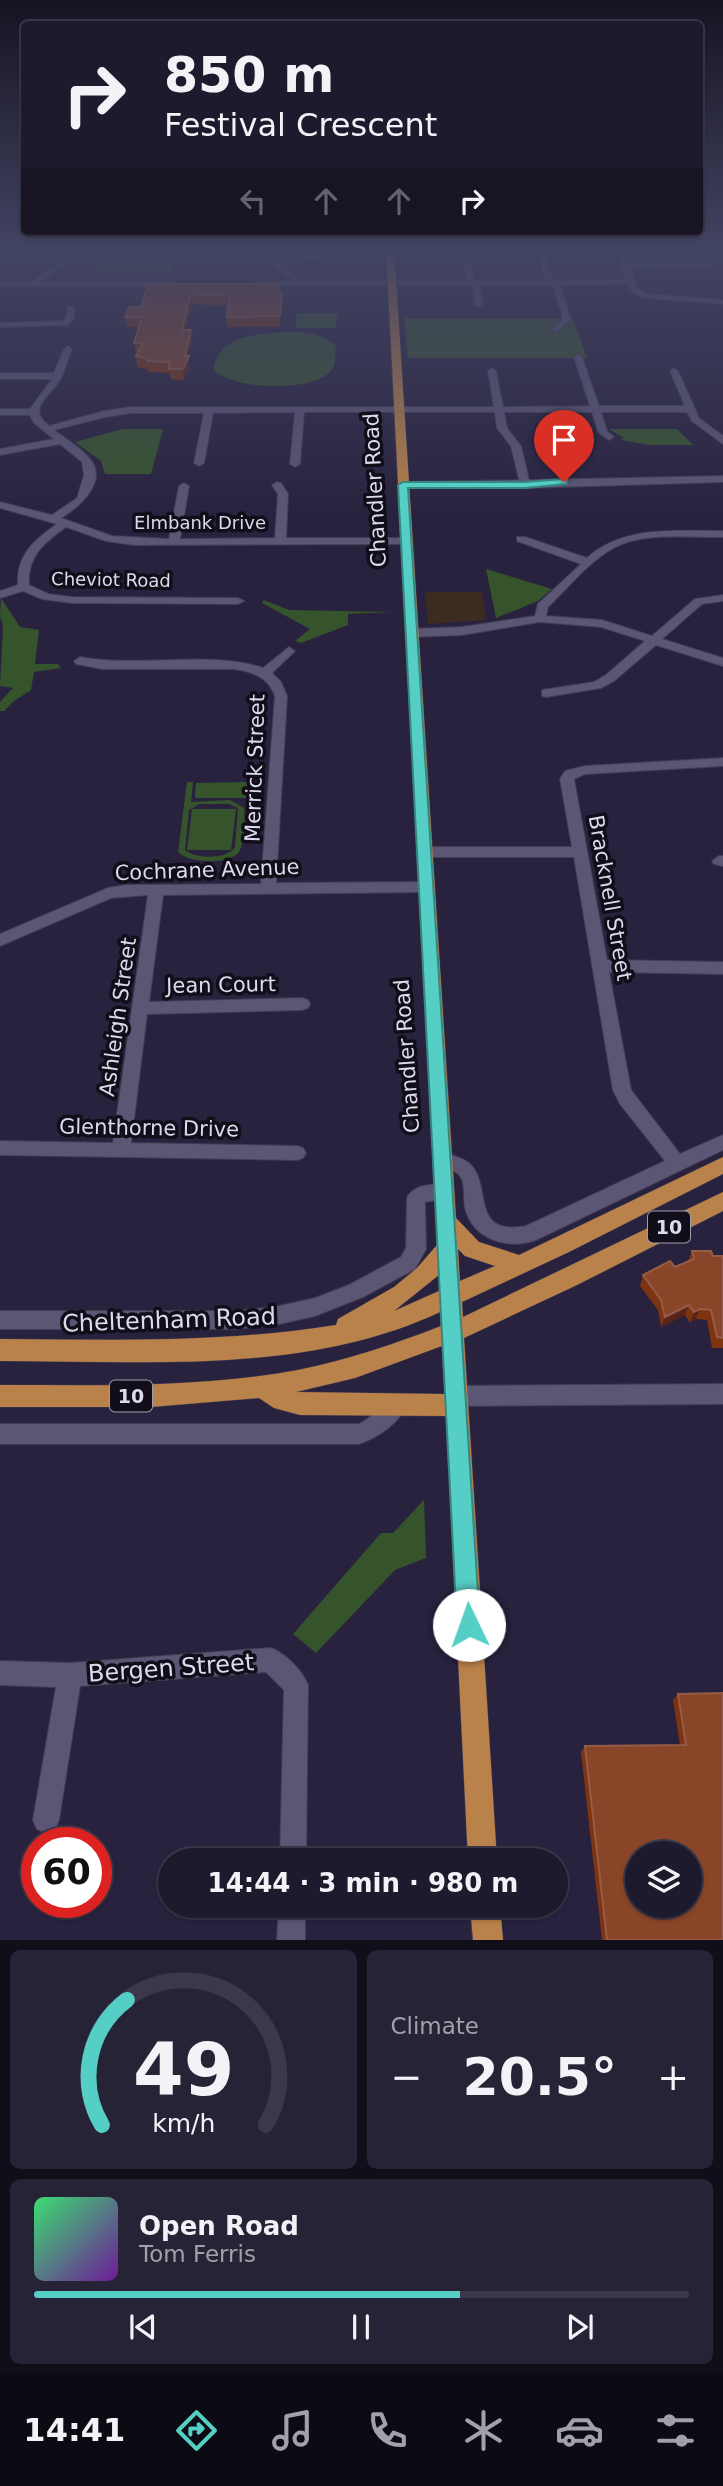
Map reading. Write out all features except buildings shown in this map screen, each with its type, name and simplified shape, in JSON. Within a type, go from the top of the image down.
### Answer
[{"type":"main road","name":"Chandler Road","points":[[395,339],[482,1848]]},
{"type":"main road","name":"Cheltenham Road","points":[[0,1350],[221,1349],[324,1337],[383,1324],[520,1265],[723,1165]]},
{"type":"main road","name":"10","points":[[0,1396],[180,1395],[262,1387],[350,1368],[452,1331],[723,1201]]},
{"type":"main road","points":[[445,1220],[472,1249],[520,1265]]},
{"type":"main road","points":[[324,1337],[408,1292],[431,1271],[447,1249]]},
{"type":"main road","points":[[262,1387],[290,1403],[397,1404],[456,1400]]},
{"type":"main road","points":[[486,1918],[488,1940]]},
{"type":"street","points":[[60,441],[37,421],[34,412],[37,403],[49,391],[68,349]]},
{"type":"street","points":[[578,357],[603,432],[609,437]]},
{"type":"street","points":[[492,371],[502,428],[516,446],[525,485]]},
{"type":"street","points":[[674,371],[695,419],[723,441]]},
{"type":"street","points":[[0,376],[56,376]]},
{"type":"street","points":[[48,429],[104,414],[131,410],[690,409]]},
{"type":"street","points":[[199,463],[209,410]]},
{"type":"street","points":[[295,464],[300,410]]},
{"type":"street","points":[[0,412],[34,412]]},
{"type":"street","points":[[707,430],[723,428]]},
{"type":"street","points":[[0,452],[60,441]]},
{"type":"street","name":"Cheviot Road","points":[[60,441],[90,464],[90,473],[80,501],[32,545],[22,577],[24,587],[46,597],[72,600],[238,601]]},
{"type":"street","points":[[403,485],[525,485],[586,479],[723,478]]},
{"type":"street","points":[[278,485],[283,494],[280,541]]},
{"type":"street","points":[[174,542],[184,486]]},
{"type":"street","name":"Elmbank Drive","points":[[0,505],[58,521],[110,540],[406,541]]},
{"type":"street","points":[[540,619],[542,606],[609,545],[639,537],[723,534]]},
{"type":"street","points":[[521,539],[589,563]]},
{"type":"street","points":[[0,595],[24,587]]},
{"type":"street","points":[[546,693],[597,685],[699,601],[723,598]]},
{"type":"street","points":[[412,633],[462,631],[540,619],[602,624],[723,662]]},
{"type":"street","points":[[265,673],[289,651]]},
{"type":"street","name":"Merrick Street","points":[[80,661],[102,665],[234,665],[249,667],[273,679],[281,696],[268,888]]},
{"type":"street","name":"Bracknell Street","points":[[677,1163],[626,1099],[567,779],[569,774],[585,770],[723,762]]},
{"type":"street","points":[[423,852],[579,852]]},
{"type":"street","name":"Cochrane Avenue","points":[[0,940],[108,893],[425,887]]},
{"type":"street","name":"Ashleigh Street","points":[[121,1150],[156,890]]},
{"type":"street","points":[[601,966],[723,968]]},
{"type":"street","name":"Jean Court","points":[[140,1008],[302,1004]]},
{"type":"street","points":[[442,1160],[460,1165],[470,1173],[475,1212],[486,1226],[498,1234],[514,1237],[529,1234],[723,1142]]},
{"type":"street","name":"Glenthorne Drive","points":[[0,1149],[297,1153]]},
{"type":"street","name":"Cheltenham Road","points":[[0,1320],[234,1320],[275,1316],[314,1307],[356,1291],[408,1263],[415,1250],[416,1198],[422,1194],[444,1192]]},
{"type":"street","points":[[456,1400],[723,1394]]},
{"type":"street","points":[[0,1433],[359,1434],[372,1429],[397,1404]]},
{"type":"street","name":"Bergen Street","points":[[0,1672],[70,1675],[271,1660],[296,1685],[293,1848]]},
{"type":"street","points":[[46,1820],[70,1675]]},
{"type":"street","points":[[291,1940],[292,1918]]},
{"type":"shaded area","points":[[425,592],[482,592],[486,620],[428,624]]},
{"type":"green space","points":[[241,339],[325,339],[336,346],[333,368],[311,382],[293,385],[254,385],[222,376],[213,369],[216,359],[227,346]]},
{"type":"green space","points":[[406,339],[580,339],[587,358],[408,358]]},
{"type":"green space","points":[[123,429],[163,429],[151,474],[105,474],[101,461],[75,442]]},
{"type":"green space","points":[[609,429],[677,429],[693,445],[650,445],[621,440],[624,438]]},
{"type":"green space","points":[[486,569],[552,589],[538,601],[496,618]]},
{"type":"green space","points":[[1,598],[20,627],[39,630],[35,664],[58,664],[61,668],[34,672],[31,690],[4,711],[0,711],[0,702],[13,688],[0,686],[3,626],[0,616]]},
{"type":"green space","points":[[264,600],[289,610],[393,612],[348,614],[348,625],[301,643],[295,641],[310,629],[262,603]]},
{"type":"green space","points":[[187,782],[193,782],[191,802],[230,800],[244,808],[242,844],[233,857],[208,861],[183,856],[178,852]],"holes":[[[199,804],[229,804],[238,808],[235,847],[225,854],[211,857],[185,850],[189,810]]]},
{"type":"green space","points":[[247,782],[246,798],[195,798],[196,783]]},
{"type":"green space","points":[[192,809],[236,809],[231,850],[187,850]]},
{"type":"green space","points":[[424,1500],[426,1558],[395,1570],[316,1653],[293,1634],[381,1533],[393,1533]]},
{"type":"route","points":[[469,1625],[403,485],[525,485],[564,482]]}]
